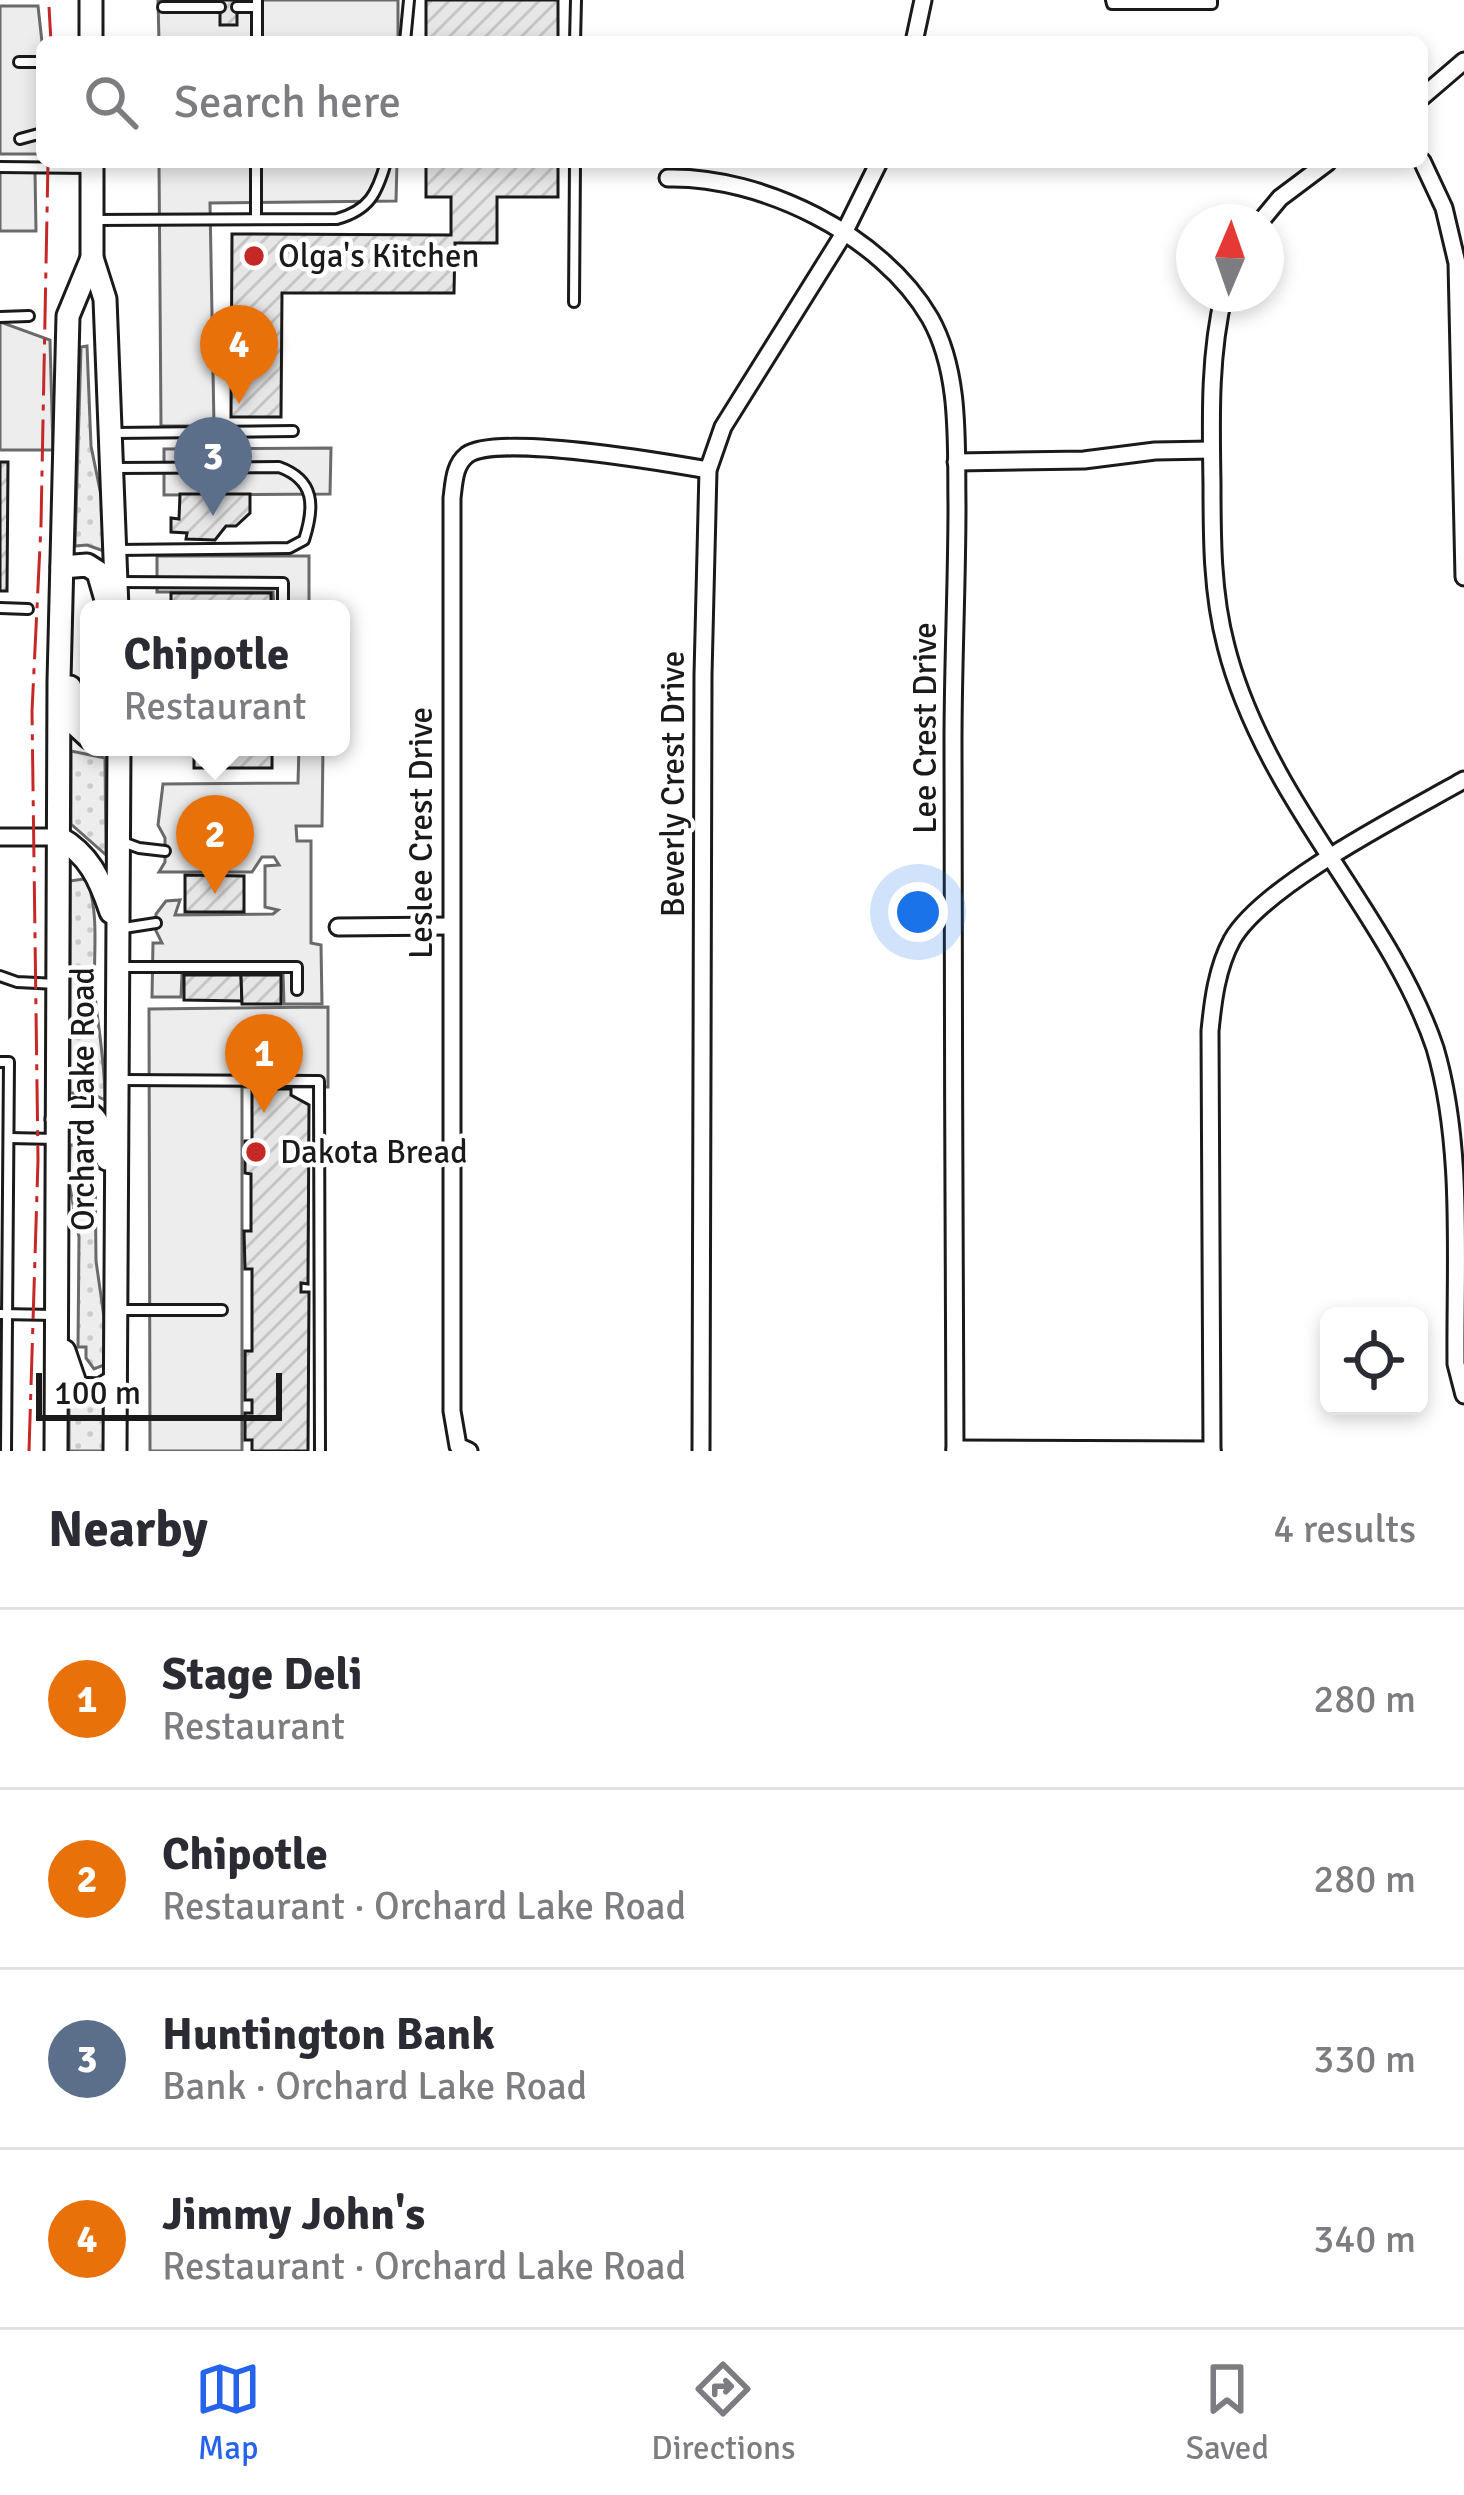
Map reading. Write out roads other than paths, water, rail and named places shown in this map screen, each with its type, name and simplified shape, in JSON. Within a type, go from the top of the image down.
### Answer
[{"type":"main road","points":[[92,0],[92,36]]},
{"type":"main road","name":"Orchard Lake Road","points":[[92,168],[92,258],[105,299],[112,433],[113,600]]},
{"type":"main road","name":"Orchard Lake Road","points":[[56,1451],[58,837],[68,316],[92,258]]},
{"type":"main road","points":[[68,316],[77,312],[92,315],[109,373]]},
{"type":"main road","points":[[62,567],[87,565],[98,572],[109,600]]},
{"type":"main road","points":[[61,609],[75,724],[80,732]]},
{"type":"main road","name":"Orchard Lake Road","points":[[116,1451],[116,967],[123,756]]},
{"type":"main road","points":[[58,837],[92,865],[117,929]]},
{"type":"main road","points":[[57,1129],[78,1108],[99,1121],[116,1195]]},
{"type":"main road","points":[[57,1315],[77,1388],[100,1390],[116,1381]]},
{"type":"street","points":[[915,36],[919,4]]},
{"type":"street","points":[[1428,92],[1464,61]]},
{"type":"street","name":"Beverly Crest Drive","points":[[700,1451],[703,581],[708,470],[723,427],[843,235],[876,168]]},
{"type":"street","points":[[1275,204],[1320,168]]},
{"type":"street","points":[[1426,168],[1444,208],[1457,263],[1464,577]]},
{"type":"street","name":"Lee Crest Drive","points":[[668,178],[731,183],[772,196],[843,235],[895,274],[930,319],[951,375],[956,462],[955,1450]]},
{"type":"street","points":[[1220,312],[1214,340],[1211,450],[1215,590],[1226,645],[1262,741],[1405,983],[1435,1045],[1454,1136],[1456,1364],[1464,1395]]},
{"type":"street","name":"Leslee Crest Drive","points":[[469,1451],[458,1446],[452,1411],[450,926],[452,498],[456,471],[467,455],[492,448],[626,455],[708,470]]},
{"type":"street","points":[[956,462],[1084,460],[1211,450]]},
{"type":"street","points":[[955,1450],[1211,1450],[1213,999],[1234,936],[1258,910],[1331,859],[1464,780]]},
{"type":"street","points":[[0,837],[58,837]]},
{"type":"street","points":[[338,927],[450,926]]},
{"type":"lane","points":[[406,36],[409,0]]},
{"type":"lane","points":[[575,36],[576,0]]},
{"type":"lane","points":[[1112,0],[1112,4],[1212,4],[1212,0]]},
{"type":"lane","points":[[237,7],[257,4],[257,36]]},
{"type":"lane","points":[[163,8],[220,8]]},
{"type":"lane","points":[[19,62],[36,62]]},
{"type":"lane","points":[[20,139],[36,135]]},
{"type":"lane","points":[[0,167],[36,166]]},
{"type":"lane","points":[[256,168],[256,219]]},
{"type":"lane","points":[[92,220],[337,219],[362,212],[378,190],[384,168]]},
{"type":"lane","points":[[574,302],[575,168]]},
{"type":"lane","points":[[0,316],[29,316]]},
{"type":"lane","points":[[112,433],[293,431]]},
{"type":"lane","points":[[113,468],[279,466],[299,474],[309,486],[309,526],[304,540],[290,548],[116,550]]},
{"type":"lane","points":[[116,582],[283,583],[284,600]]},
{"type":"lane","points":[[0,608],[28,608]]},
{"type":"lane","points":[[118,840],[165,850]]},
{"type":"lane","points":[[117,929],[156,923]]},
{"type":"lane","points":[[116,967],[296,967],[297,990]]},
{"type":"lane","points":[[0,976],[17,982],[58,984]]},
{"type":"lane","points":[[0,1062],[9,1062],[3,1258],[6,1451]]},
{"type":"lane","points":[[116,1079],[320,1081],[320,1451]]},
{"type":"lane","points":[[9,1138],[57,1129]]},
{"type":"lane","points":[[116,1310],[222,1310]]},
{"type":"lane","points":[[3,1314],[57,1315]]},
{"type":"place","name":"Olga's Kitchen","points":[[254,256]]},
{"type":"place","name":"Jimmy John's","points":[[239,404]]},
{"type":"place","name":"Huntington Bank","points":[[213,516]]},
{"type":"place","name":"Chipotle","points":[[215,894]]},
{"type":"place","name":"Stage Deli","points":[[264,1113]]},
{"type":"place","name":"Dakota Bread","points":[[256,1152]]}]
